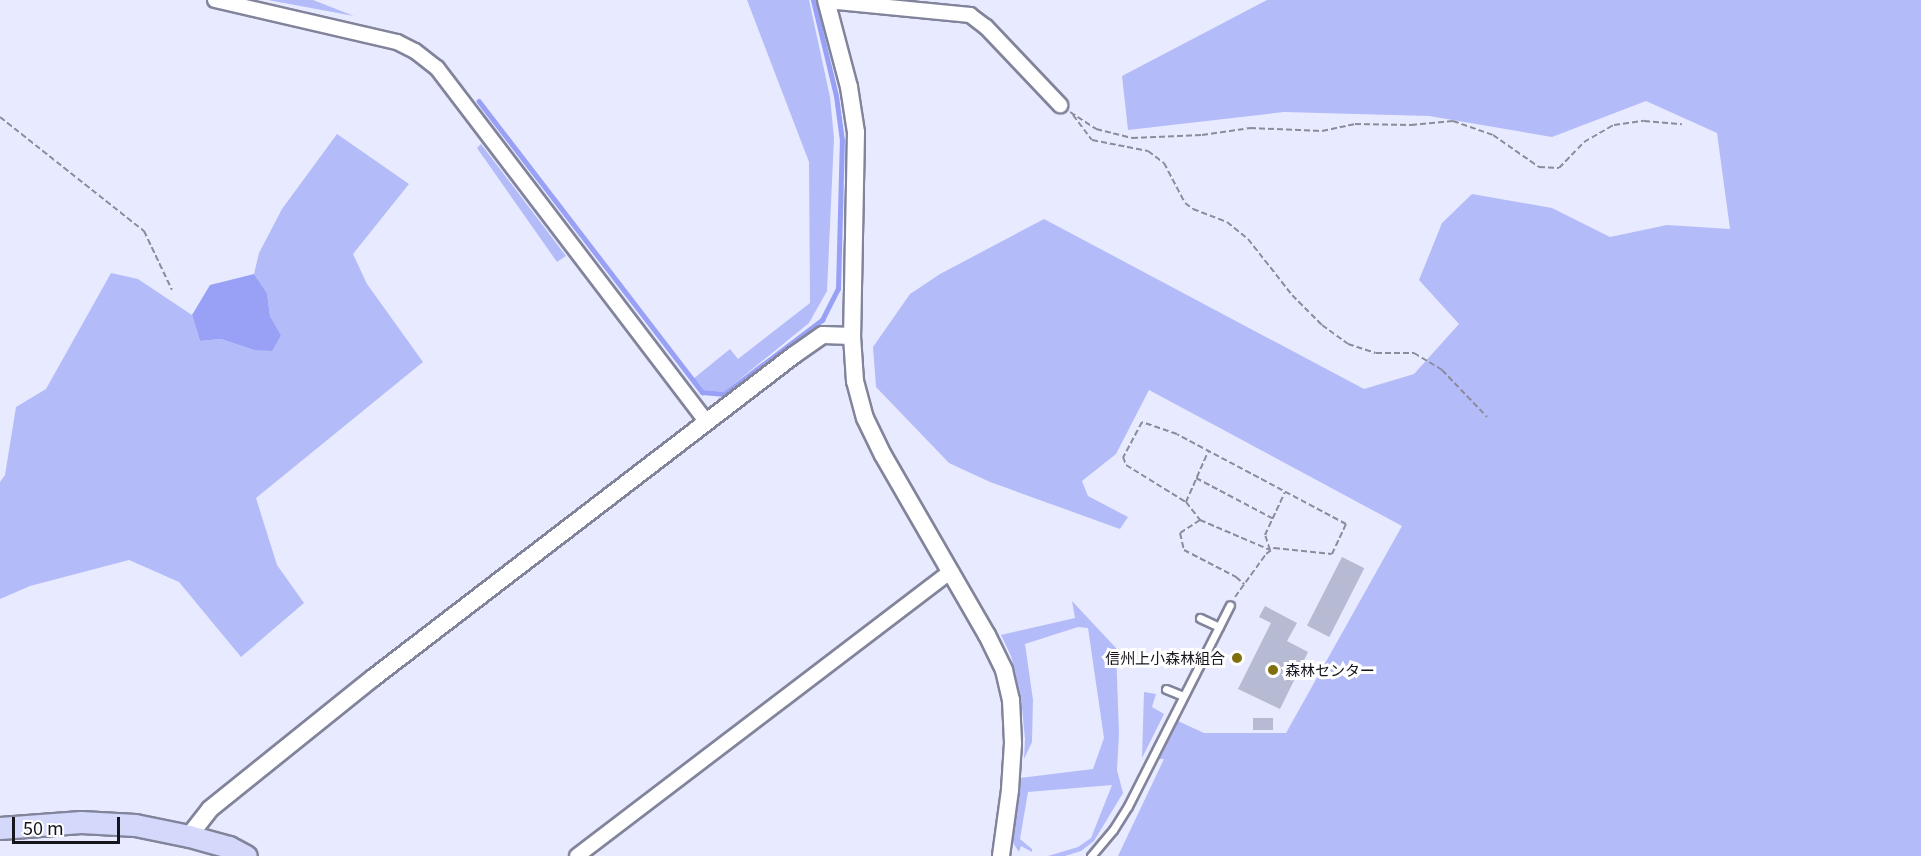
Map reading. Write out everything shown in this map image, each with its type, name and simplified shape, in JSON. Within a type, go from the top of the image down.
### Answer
[{"type":"main road","points":[[0,828],[110,823],[160,828],[229,847],[246,856]]},
{"type":"street","points":[[215,0],[397,42],[415,51],[438,68],[707,422]]},
{"type":"street","points":[[1001,856],[1010,790],[1013,743],[1011,700],[1004,670],[951,571],[883,455],[865,418],[855,381],[852,336],[856,132],[849,87],[826,1],[970,15],[986,27],[1066,109]]},
{"type":"street","points":[[189,836],[210,809],[373,678],[707,422],[823,335],[852,336]]},
{"type":"street","points":[[577,856],[951,571]]},
{"type":"lane","points":[[1091,856],[1107,839],[1128,806],[1230,605]]},
{"type":"lane","points":[[1200,618],[1219,627]]},
{"type":"lane","points":[[1166,689],[1183,696]]},
{"type":"path","points":[[1066,109],[1096,129],[1132,138],[1202,135],[1250,128],[1322,131],[1355,124],[1411,125],[1453,121],[1493,135],[1539,167],[1559,168],[1584,142],[1614,125],[1644,121],[1682,124]]},
{"type":"path","points":[[1066,109],[1092,140],[1148,151],[1164,164],[1185,203],[1193,209],[1227,222],[1248,239],[1292,295],[1322,325],[1348,344],[1366,350],[1376,353],[1414,353],[1442,370],[1487,417]]},
{"type":"path","points":[[0,117],[144,231],[172,290]]},
{"type":"path","points":[[1230,605],[1270,550],[1274,548],[1332,554],[1346,524],[1177,434],[1142,422],[1123,457],[1126,465],[1186,502],[1200,520],[1270,550]]},
{"type":"path","points":[[1186,502],[1208,452]]},
{"type":"path","points":[[1196,478],[1272,518]]},
{"type":"path","points":[[1270,550],[1266,535],[1286,491]]},
{"type":"path","points":[[1200,520],[1180,533],[1184,550],[1236,576],[1244,584]]},
{"type":"shaded area","points":[[268,0],[313,0],[354,16]]},
{"type":"shaded area","points":[[747,0],[809,0],[830,97],[834,138],[827,291],[809,323],[724,392],[702,390],[693,379],[730,349],[738,359],[810,303],[809,162]]},
{"type":"shaded area","points":[[1267,0],[1921,0],[1921,856],[1118,856],[1164,759],[1158,759],[1178,721],[1204,733],[1286,733],[1402,526],[1149,390],[1116,454],[1082,481],[1088,496],[1128,517],[1120,529],[990,482],[949,463],[876,387],[873,347],[910,294],[940,274],[1044,219],[1364,389],[1414,374],[1459,324],[1419,280],[1442,223],[1472,194],[1552,208],[1610,237],[1667,225],[1730,229],[1717,133],[1646,101],[1552,137],[1429,116],[1284,112],[1128,130],[1122,76]]},
{"type":"shaded area","points":[[337,134],[409,184],[353,254],[367,284],[423,362],[256,498],[277,565],[304,603],[241,657],[179,582],[129,560],[30,586],[0,599],[0,482],[5,475],[16,407],[46,389],[111,273],[138,279],[192,315],[200,341],[221,339],[254,350],[281,335],[270,316],[267,293],[254,274],[259,253],[282,209]]},
{"type":"shaded area","points":[[481,144],[566,256],[557,262],[477,148]]},
{"type":"shaded area","points":[[254,274],[267,293],[270,316],[281,335],[272,351],[254,350],[221,339],[200,341],[192,315],[210,285]]},
{"type":"shaded area","points":[[1072,601],[1116,648],[1119,734],[1117,770],[1123,793],[1094,841],[1081,851],[1065,856],[1048,856],[1078,847],[1091,838],[1112,785],[1028,792],[1020,839],[1032,849],[1032,852],[1021,846],[1019,852],[1011,840],[1020,778],[1093,769],[1104,738],[1088,628],[1078,627],[1025,644],[1033,700],[1032,742],[1024,759],[1025,739],[1021,697],[1011,656],[1001,635],[1075,618]]},
{"type":"shaded area","points":[[1144,692],[1156,694],[1152,707],[1164,714],[1142,758]]},
{"type":"building","points":[[1342,557],[1364,568],[1329,637],[1307,626]]},
{"type":"building","name":"森林センター","points":[[1265,606],[1297,623],[1287,641],[1308,652],[1280,709],[1238,689],[1271,623],[1259,617]]},
{"type":"building","points":[[1253,718],[1273,718],[1273,730],[1253,730]]},
{"type":"waterway","points":[[479,101],[702,392],[724,394],[822,320],[838,289],[842,141],[836,96],[813,0]]},
{"type":"place","name":"信州上小森林組合","points":[[1237,658]]},
{"type":"place","name":"森林センター","points":[[1273,670]]}]
